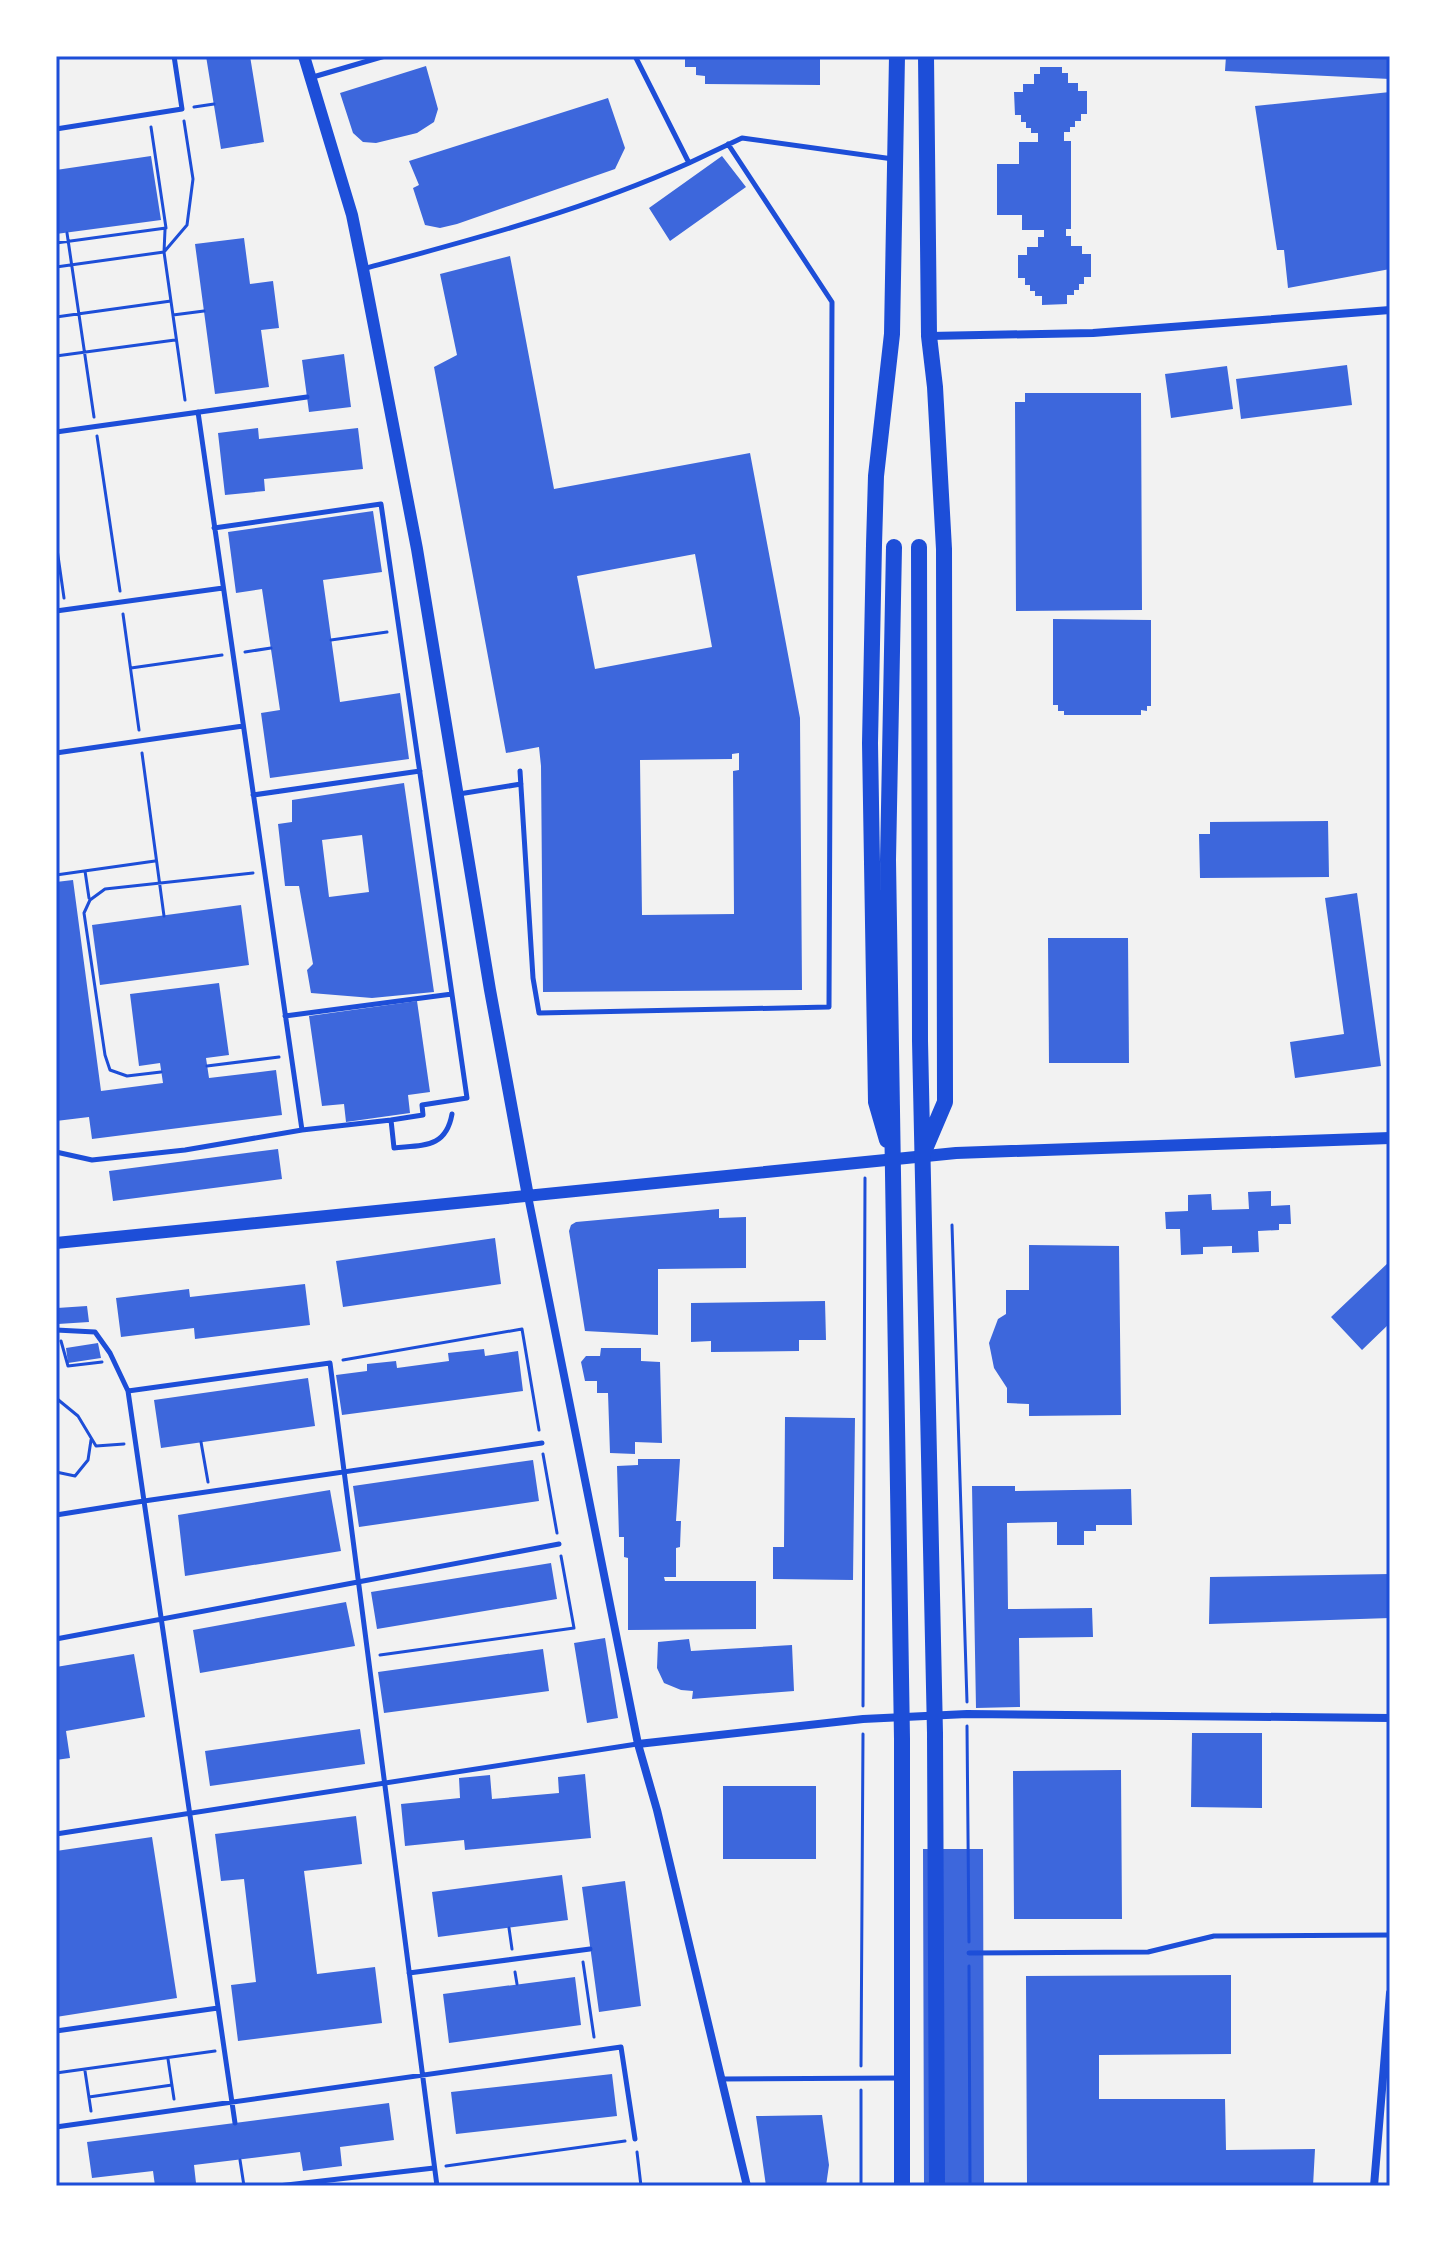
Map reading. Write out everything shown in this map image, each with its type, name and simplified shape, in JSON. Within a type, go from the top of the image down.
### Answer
[{"type":"main road","points":[[893,1159],[876,1102],[870,743],[876,476],[892,334],[897,56]]},
{"type":"main road","points":[[894,547],[888,860],[902,1739],[902,2186]]},
{"type":"main road","points":[[919,547],[922,1156]]},
{"type":"main road","points":[[935,1716],[937,2066]]},
{"type":"main road","points":[[937,2097],[937,2186]]},
{"type":"street","points":[[304,56],[352,215],[363,269],[417,549],[490,990],[528,1196],[638,1744],[657,1810],[747,2186]]},
{"type":"street","points":[[929,336],[1093,333],[1390,310]]},
{"type":"street","points":[[56,1243],[956,1153],[1390,1138]]},
{"type":"street","points":[[638,1744],[863,1719],[935,1716],[1390,1718]]},
{"type":"street","points":[[1374,2186],[1390,1993]]},
{"type":"lane","points":[[56,129],[182,109],[174,56]]},
{"type":"lane","points":[[310,78],[385,56]]},
{"type":"lane","points":[[635,56],[689,163]]},
{"type":"lane","points":[[926,56],[929,336],[935,387],[944,549],[945,1102],[922,1156],[935,1716]]},
{"type":"lane","points":[[363,269],[474,239],[631,189],[742,138],[895,160]]},
{"type":"lane","points":[[520,771],[533,978],[539,1013],[829,1007],[832,302],[728,144]]},
{"type":"lane","points":[[56,432],[307,397]]},
{"type":"lane","points":[[198,412],[302,1130]]},
{"type":"lane","points":[[56,1152],[92,1160],[185,1150],[302,1130],[423,1115],[422,1105],[467,1098],[381,504],[214,528]]},
{"type":"lane","points":[[56,611],[223,588]]},
{"type":"lane","points":[[56,753],[243,726]]},
{"type":"lane","points":[[253,795],[420,771]]},
{"type":"lane","points":[[459,794],[521,784]]},
{"type":"lane","points":[[285,1016],[452,994]]},
{"type":"lane","points":[[391,1120],[394,1148],[439,1141],[449,1131],[452,1114]]},
{"type":"lane","points":[[57,1329],[95,1332],[128,1391],[235,2123]]},
{"type":"lane","points":[[128,1391],[330,1363],[437,2186]]},
{"type":"lane","points":[[56,1515],[542,1443]]},
{"type":"lane","points":[[56,1639],[559,1544]]},
{"type":"lane","points":[[56,1834],[638,1744]]},
{"type":"lane","points":[[969,1953],[1148,1952],[1214,1936],[1390,1935]]},
{"type":"lane","points":[[409,1973],[590,1949]]},
{"type":"lane","points":[[56,2031],[218,2008]]},
{"type":"lane","points":[[56,2127],[621,2047],[635,2139]]},
{"type":"lane","points":[[937,2066],[937,2097]]},
{"type":"lane","points":[[721,2079],[901,2078]]},
{"type":"lane","points":[[278,2186],[434,2168]]},
{"type":"path","points":[[56,267],[164,252],[187,225],[193,179],[182,109],[214,104]]},
{"type":"path","points":[[149,114],[166,228],[164,252],[186,404]]},
{"type":"path","points":[[56,243],[166,228]]},
{"type":"path","points":[[67,233],[120,589]]},
{"type":"path","points":[[56,317],[171,301]]},
{"type":"path","points":[[173,315],[204,311]]},
{"type":"path","points":[[56,356],[176,339]]},
{"type":"path","points":[[56,542],[63,595]]},
{"type":"path","points":[[122,602],[164,916]]},
{"type":"path","points":[[331,640],[399,630]]},
{"type":"path","points":[[131,668],[271,648]]},
{"type":"path","points":[[56,875],[157,861]]},
{"type":"path","points":[[85,871],[90,900]]},
{"type":"path","points":[[161,1072],[127,1076],[110,1070],[105,1055],[84,913],[90,900],[105,889],[264,871]]},
{"type":"path","points":[[207,1066],[291,1055]]},
{"type":"path","points":[[861,2186],[865,1176]]},
{"type":"path","points":[[57,1329],[68,1366],[113,1360]]},
{"type":"path","points":[[330,1363],[522,1329],[574,1628],[368,1657]]},
{"type":"path","points":[[56,1398],[78,1416],[96,1446],[136,1442]]},
{"type":"path","points":[[56,1472],[75,1476],[88,1460],[92,1439]]},
{"type":"path","points":[[201,1442],[209,1492]]},
{"type":"path","points":[[581,1950],[596,2050]]},
{"type":"path","points":[[56,2073],[224,2049]]},
{"type":"path","points":[[168,2057],[175,2104]]},
{"type":"path","points":[[85,2069],[91,2116]]},
{"type":"path","points":[[89,2097],[172,2085]]},
{"type":"path","points":[[434,2168],[635,2139],[641,2186]]},
{"type":"path","points":[[240,2160],[244,2186]]},
{"type":"building","points":[[206,56],[250,56],[264,142],[221,149]]},
{"type":"building","points":[[685,56],[820,56],[820,85],[705,84],[705,76],[696,75],[696,67],[685,67]]},
{"type":"building","points":[[1226,56],[1390,56],[1390,79],[1225,71]]},
{"type":"building","points":[[426,66],[438,109],[434,122],[417,133],[376,143],[363,142],[353,133],[340,93]]},
{"type":"building","points":[[1040,67],[1062,67],[1062,73],[1068,73],[1068,83],[1078,83],[1078,91],[1087,91],[1087,114],[1081,114],[1081,121],[1075,121],[1075,127],[1070,127],[1070,132],[1064,132],[1064,141],[1071,141],[1071,229],[1066,229],[1066,236],[1071,236],[1071,246],[1082,246],[1082,254],[1091,254],[1091,277],[1084,277],[1084,284],[1079,284],[1079,290],[1074,290],[1074,295],[1067,295],[1067,304],[1042,305],[1042,296],[1035,296],[1035,291],[1030,291],[1030,285],[1025,285],[1025,278],[1018,278],[1018,255],[1027,255],[1027,247],[1038,247],[1038,237],[1044,237],[1044,230],[1022,230],[1022,215],[997,215],[997,164],[1019,164],[1019,142],[1038,142],[1038,133],[1031,133],[1031,128],[1026,128],[1026,122],[1021,122],[1021,115],[1015,115],[1014,92],[1023,92],[1023,84],[1034,84],[1034,74],[1040,74]]},
{"type":"building","points":[[1390,92],[1390,269],[1288,288],[1284,250],[1277,250],[1255,106]]},
{"type":"building","points":[[608,98],[625,148],[615,169],[457,224],[440,228],[425,225],[413,188],[419,185],[409,161]]},
{"type":"building","points":[[151,156],[161,220],[56,234],[56,170]]},
{"type":"building","points":[[722,156],[746,187],[670,241],[649,208]]},
{"type":"building","points":[[244,238],[250,284],[273,281],[279,328],[261,330],[269,387],[215,394],[195,244]]},
{"type":"building","points":[[510,256],[554,489],[750,453],[800,718],[802,990],[543,992],[539,747],[506,753],[434,367],[457,355],[440,274]],"holes":[[[695,554],[712,647],[595,669],[577,576]],[[739,753],[739,770],[733,771],[734,914],[642,915],[640,760],[732,759],[732,754]]]},
{"type":"building","points":[[344,354],[351,407],[309,412],[302,360]]},
{"type":"building","points":[[1347,365],[1352,405],[1241,419],[1236,379]]},
{"type":"building","points":[[1227,366],[1233,409],[1171,418],[1165,374]]},
{"type":"building","points":[[1025,393],[1141,393],[1142,610],[1016,611],[1015,402],[1025,402]]},
{"type":"building","points":[[258,428],[259,439],[358,428],[363,469],[264,479],[265,491],[225,495],[218,433]]},
{"type":"building","points":[[373,511],[382,572],[323,580],[340,702],[400,693],[409,759],[270,778],[261,713],[280,710],[262,589],[236,593],[228,532]]},
{"type":"building","points":[[1053,619],[1151,620],[1151,706],[1147,706],[1147,711],[1141,710],[1141,715],[1064,715],[1064,711],[1058,711],[1058,705],[1053,705]]},
{"type":"building","points":[[404,783],[434,992],[372,998],[311,993],[307,970],[313,964],[299,886],[285,886],[278,824],[292,822],[292,800]],"holes":[[[362,835],[369,892],[329,897],[322,840]]]},
{"type":"building","points":[[1328,821],[1329,877],[1200,878],[1199,834],[1210,834],[1210,822]]},
{"type":"building","points":[[73,880],[101,1091],[163,1083],[160,1063],[139,1066],[130,994],[219,983],[229,1055],[206,1058],[209,1078],[276,1070],[282,1115],[92,1139],[89,1117],[56,1121],[56,882]]},
{"type":"building","points":[[1357,893],[1381,1066],[1295,1078],[1290,1042],[1344,1034],[1325,898]]},
{"type":"building","points":[[241,905],[249,965],[100,985],[92,925]]},
{"type":"building","points":[[1048,938],[1128,938],[1129,1063],[1049,1063]]},
{"type":"building","points":[[417,1001],[430,1092],[408,1095],[410,1113],[346,1122],[344,1104],[322,1106],[309,1016]]},
{"type":"building","points":[[278,1149],[282,1179],[113,1201],[109,1171]]},
{"type":"building","points":[[1271,1191],[1271,1206],[1290,1205],[1291,1224],[1279,1224],[1279,1230],[1258,1231],[1259,1252],[1232,1253],[1232,1246],[1203,1247],[1203,1254],[1181,1255],[1180,1229],[1166,1229],[1165,1212],[1188,1211],[1188,1195],[1211,1194],[1212,1210],[1249,1209],[1248,1192]]},
{"type":"building","points":[[719,1209],[719,1218],[746,1217],[746,1268],[658,1269],[658,1335],[585,1331],[569,1231],[571,1225],[576,1222]]},
{"type":"building","points":[[495,1238],[501,1284],[343,1307],[336,1261]]},
{"type":"building","points":[[1029,1245],[1119,1246],[1121,1415],[1029,1416],[1029,1404],[1007,1403],[1007,1388],[994,1368],[989,1343],[998,1319],[1006,1314],[1006,1290],[1029,1290]]},
{"type":"building","points":[[1390,1261],[1390,1323],[1362,1350],[1331,1317]]},
{"type":"building","points":[[305,1284],[310,1325],[195,1339],[194,1328],[121,1337],[116,1298],[189,1289],[190,1297]]},
{"type":"building","points":[[825,1301],[826,1340],[799,1340],[799,1351],[711,1352],[711,1341],[691,1342],[691,1303]]},
{"type":"building","points":[[87,1306],[89,1322],[58,1324],[57,1308]]},
{"type":"building","points":[[98,1343],[101,1358],[68,1363],[66,1348]]},
{"type":"building","points":[[601,1348],[641,1348],[641,1361],[660,1362],[662,1443],[635,1442],[635,1454],[610,1453],[608,1393],[597,1393],[597,1381],[585,1381],[581,1362],[586,1356],[600,1356]]},
{"type":"building","points":[[484,1349],[485,1356],[518,1351],[523,1391],[342,1415],[336,1375],[367,1371],[367,1364],[396,1361],[397,1368],[449,1361],[448,1353]]},
{"type":"building","points":[[308,1378],[315,1426],[161,1448],[154,1400]]},
{"type":"building","points":[[785,1417],[855,1418],[853,1580],[773,1579],[773,1547],[784,1547]]},
{"type":"building","points":[[638,1459],[680,1459],[676,1521],[681,1521],[680,1547],[676,1548],[676,1577],[664,1577],[665,1581],[756,1581],[756,1629],[628,1630],[628,1558],[624,1557],[624,1537],[619,1537],[617,1466],[638,1465]]},
{"type":"building","points":[[533,1460],[539,1501],[359,1527],[353,1486]]},
{"type":"building","points":[[972,1486],[1015,1486],[1015,1491],[1131,1489],[1132,1525],[1096,1525],[1096,1531],[1084,1531],[1084,1545],[1057,1545],[1057,1522],[1007,1523],[1008,1609],[1092,1608],[1093,1637],[1019,1638],[1020,1707],[976,1708]]},
{"type":"building","points":[[330,1490],[341,1551],[185,1576],[178,1515]]},
{"type":"building","points":[[551,1563],[557,1599],[377,1629],[371,1592]]},
{"type":"building","points":[[1390,1574],[1390,1618],[1209,1624],[1210,1577]]},
{"type":"building","points":[[346,1602],[355,1646],[200,1673],[193,1630]]},
{"type":"building","points":[[605,1638],[618,1718],[587,1723],[574,1643]]},
{"type":"building","points":[[689,1639],[691,1651],[792,1645],[794,1691],[692,1699],[693,1691],[664,1683],[657,1668],[658,1642]]},
{"type":"building","points":[[543,1649],[549,1691],[384,1713],[378,1672]]},
{"type":"building","points":[[134,1654],[145,1717],[66,1731],[70,1758],[56,1760],[56,1667]]},
{"type":"building","points":[[360,1729],[365,1764],[210,1786],[205,1751]]},
{"type":"building","points":[[1192,1733],[1262,1733],[1262,1808],[1191,1807]]},
{"type":"building","points":[[1121,1770],[1122,1919],[1014,1919],[1013,1771]]},
{"type":"building","points":[[585,1774],[591,1838],[465,1850],[464,1840],[405,1846],[401,1804],[460,1798],[459,1778],[490,1775],[492,1799],[559,1793],[558,1777]]},
{"type":"building","points":[[723,1786],[816,1786],[816,1859],[723,1859]]},
{"type":"building","points":[[356,1816],[362,1864],[304,1871],[317,1974],[375,1967],[382,2023],[238,2041],[231,1985],[256,1982],[244,1879],[221,1881],[215,1834]]},
{"type":"building","points":[[152,1837],[177,1998],[56,2017],[56,1851]]},
{"type":"building","points":[[923,1849],[983,1849],[984,2186],[924,2186]]},
{"type":"building","points":[[562,1875],[568,1920],[438,1937],[432,1892]]},
{"type":"building","points":[[625,1881],[641,2006],[599,2012],[582,1887]]},
{"type":"building","points":[[1231,1975],[1231,2054],[1099,2055],[1099,2099],[1225,2099],[1226,2150],[1315,2149],[1313,2186],[1027,2186],[1026,1976]]},
{"type":"building","points":[[575,1977],[581,2025],[449,2043],[443,1994]]},
{"type":"building","points":[[612,2074],[617,2116],[456,2134],[451,2092]]},
{"type":"building","points":[[389,2103],[394,2140],[340,2147],[342,2166],[303,2171],[300,2152],[194,2165],[196,2183],[155,2186],[153,2171],[92,2178],[87,2142]]},
{"type":"building","points":[[822,2115],[829,2165],[826,2186],[766,2186],[756,2116]]}]
